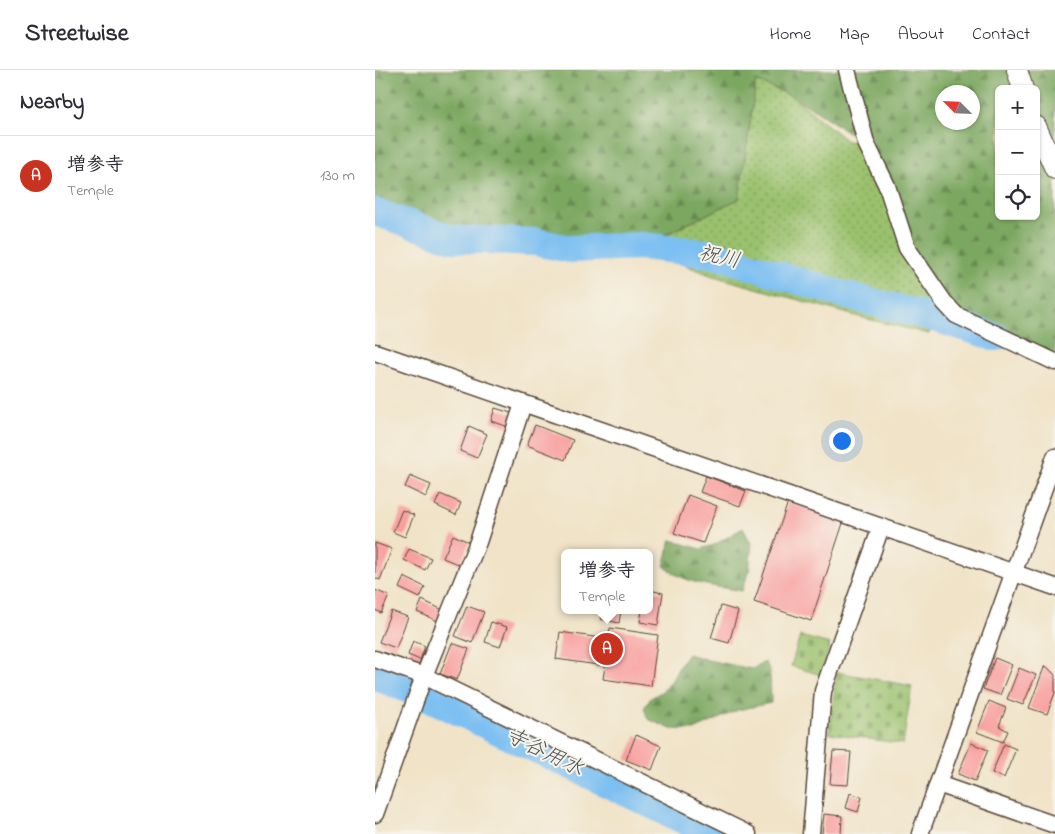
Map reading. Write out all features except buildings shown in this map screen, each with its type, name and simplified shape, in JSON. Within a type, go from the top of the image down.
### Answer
[{"type":"main road","points":[[1017,70],[1022,85]]},
{"type":"main road","points":[[1038,130],[1055,169]]},
{"type":"street","points":[[847,70],[866,143],[887,186],[907,248],[944,302],[956,315],[1055,362]]},
{"type":"street","points":[[375,352],[1055,588]]},
{"type":"street","points":[[375,814],[424,676],[478,542],[523,404]]},
{"type":"street","points":[[920,834],[1055,457]]},
{"type":"street","points":[[811,834],[823,691],[881,528]]},
{"type":"street","points":[[375,659],[424,676],[748,834]]},
{"type":"street","points":[[938,784],[1055,825]]},
{"type":"green space","points":[[375,70],[1055,70],[1055,355],[956,315],[901,231],[869,135],[850,133],[792,96],[756,81],[739,199],[641,246],[453,239],[375,221]]},
{"type":"green space","points":[[756,81],[792,96],[847,141],[866,143],[944,302],[929,334],[863,318],[713,276],[656,254],[655,240],[739,199]]},
{"type":"green space","points":[[743,528],[752,545],[749,571],[742,591],[691,581],[664,566],[671,540],[701,549],[714,545]]},
{"type":"green space","points":[[800,636],[830,644],[821,675],[791,666]]},
{"type":"green space","points":[[688,654],[752,669],[765,662],[770,670],[771,703],[738,710],[694,730],[671,729],[648,719],[644,708],[651,698],[664,690]]},
{"type":"green space","points":[[837,672],[912,686],[903,744],[829,733]]},
{"type":"waterway","name":"祝川","points":[[375,212],[453,239],[535,242],[570,249],[641,246],[712,254],[841,294],[928,316],[996,337]]},
{"type":"waterway","name":"寺谷用水","points":[[375,676],[430,698],[712,834]]},
{"type":"place","name":"増参寺","points":[[607,649]]}]
